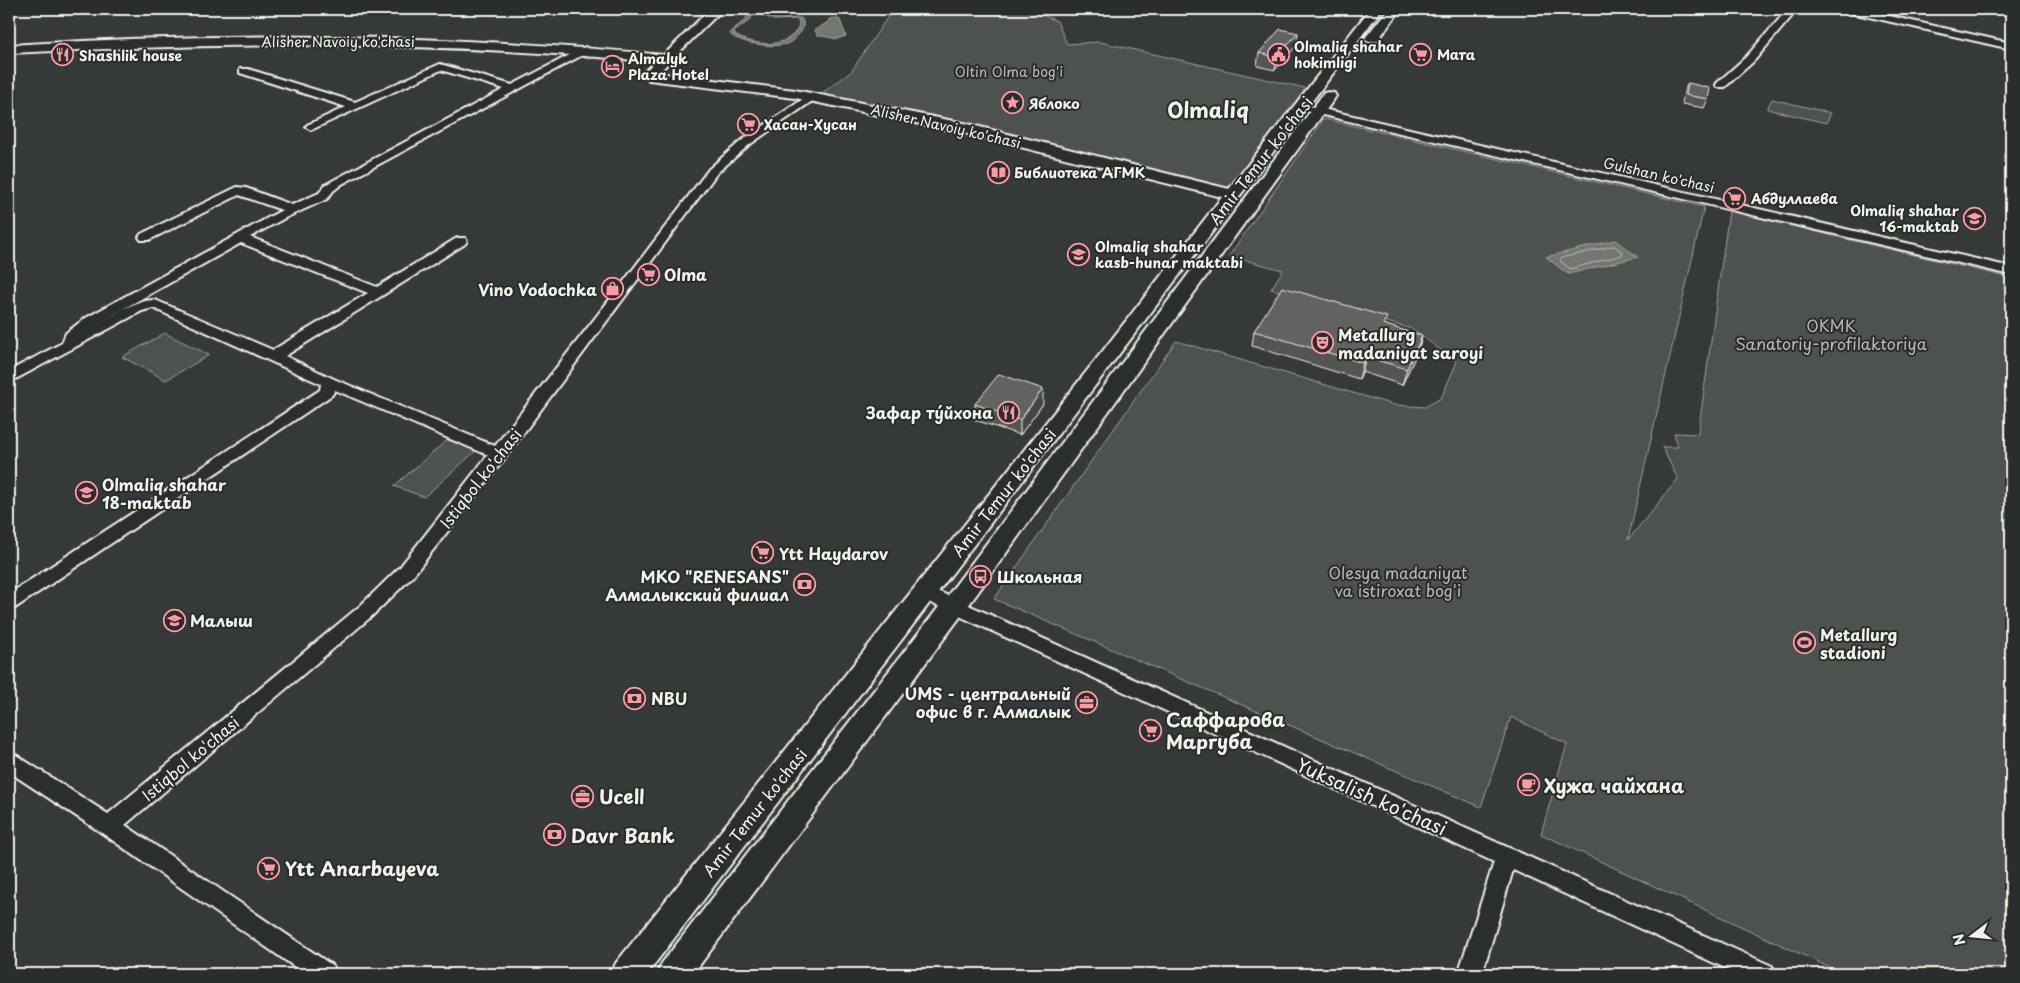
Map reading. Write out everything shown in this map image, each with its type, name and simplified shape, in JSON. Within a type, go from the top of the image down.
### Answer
[{"type":"main road","points":[[668,59],[717,9]]},
{"type":"main road","name":"Amir Temur ko'chasi","points":[[627,974],[1109,356],[1204,248],[1310,108],[1376,9]]},
{"type":"main road","name":"Amir Temur ko'chasi","points":[[673,974],[954,606],[1134,360],[1204,248],[1233,195],[1395,9]]},
{"type":"main road","name":"Alisher Navoiy ko'chasi","points":[[9,49],[107,43],[347,39],[586,50],[668,59]]},
{"type":"main road","name":"Alisher Navoiy ko'chasi","points":[[668,59],[651,74],[654,76],[814,97],[964,128],[1233,195]]},
{"type":"main road","points":[[1109,356],[1134,360]]},
{"type":"street","points":[[1721,85],[1750,59],[1792,9]]},
{"type":"street","points":[[1847,9],[2011,46]]},
{"type":"street","points":[[68,346],[71,336],[89,322],[240,238],[323,196],[329,188],[338,182],[586,50]]},
{"type":"street","points":[[311,127],[440,67],[446,67],[514,88]]},
{"type":"street","points":[[244,71],[355,106]]},
{"type":"street","name":"Istiqbol ko'chasi","points":[[109,826],[366,611],[406,572],[499,454],[713,171],[745,143],[814,97]]},
{"type":"street","name":"Gulshan ko'chasi","points":[[1310,108],[1722,206],[2011,271]]},
{"type":"street","points":[[145,237],[238,191],[293,210]]},
{"type":"street","points":[[240,238],[378,292]]},
{"type":"street","points":[[274,356],[460,241]]},
{"type":"street","points":[[9,377],[137,308],[147,304],[155,304],[329,382],[499,454]]},
{"type":"street","points":[[9,603],[327,392],[329,382]]},
{"type":"street","name":"Yuksalish ko'chasi","points":[[924,592],[1764,974]]},
{"type":"street","points":[[9,761],[109,826],[325,974]]},
{"type":"street","points":[[1470,974],[1506,857]]},
{"type":"green space","name":"Oltin Olma bog'i","points":[[893,9],[1018,9],[1035,12],[1057,21],[1067,44],[1100,42],[1309,89],[1231,191],[819,95],[851,72]]},
{"type":"green space","points":[[1772,99],[1831,113],[1826,123],[1767,109]]},
{"type":"green space","points":[[1324,119],[1704,207],[1628,540],[1678,479],[1662,447],[1678,447],[1674,433],[1698,434],[1729,211],[2011,278],[2011,974],[1844,974],[1541,834],[1567,744],[1511,717],[1481,807],[994,599],[1176,341],[1394,405],[1425,407],[1441,398],[1457,362],[1412,329],[1271,289],[1283,270],[1229,256]]},
{"type":"green space","points":[[165,333],[209,355],[166,380],[122,357]]},
{"type":"green space","points":[[447,440],[477,450],[424,497],[394,486]]},
{"type":"water","points":[[750,13],[761,13],[778,19],[801,18],[803,28],[789,43],[776,46],[751,43],[731,35],[730,32],[744,21]],"holes":[[[753,14],[759,14],[774,20],[798,19],[799,25],[788,39],[770,44],[751,42],[735,35],[734,32],[750,20]]]},
{"type":"water","points":[[837,18],[840,20],[846,36],[837,39],[817,35],[815,30],[828,22],[829,19]]},
{"type":"water","points":[[1615,240],[1638,257],[1568,274],[1546,257]]},
{"type":"building","points":[[1280,29],[1298,33],[1277,57],[1259,53]]},
{"type":"building","points":[[1688,83],[1710,88],[1708,99],[1686,95]]},
{"type":"building","name":"Metallurg madaniyat saroyi","points":[[1282,287],[1387,317],[1383,324],[1422,336],[1407,369],[1366,357],[1363,363],[1254,331]]},
{"type":"building","points":[[999,374],[1043,389],[1020,420],[975,404]]},
{"type":"place","name":"Olmaliq shahar hokimligi","points":[[1278,54]]},
{"type":"place","name":"Мата","points":[[1421,54]]},
{"type":"place","name":"Shashlik house","points":[[63,55]]},
{"type":"place","name":"Almalyk Plaza Hotel","points":[[612,66]]},
{"type":"place","name":"Яблоко","points":[[1013,103]]},
{"type":"place","name":"Хасан-Хусан","points":[[748,124]]},
{"type":"place","name":"Библиотека АГМК","points":[[998,172]]},
{"type":"place","name":"Абдуллаева","points":[[1735,198]]},
{"type":"place","name":"Olmaliq shahar 16-maktab","points":[[1975,218]]},
{"type":"place","name":"Olmaliq shahar kasb-hunar maktabi","points":[[1079,254]]},
{"type":"place","name":"Olma","points":[[648,274]]},
{"type":"place","name":"Vino Vodochka","points":[[613,289]]},
{"type":"place","name":"Metallurg madaniyat saroyi","points":[[1322,343]]},
{"type":"place","name":"Зафар тýйхона","points":[[1009,412]]},
{"type":"place","name":"Olmaliq shahar 18-maktab","points":[[86,493]]},
{"type":"place","name":"Ytt Haydarov","points":[[763,553]]},
{"type":"place","name":"Школьная","points":[[981,576]]},
{"type":"place","name":"МКО \"RENESANS\" Алмалыкский филиал","points":[[805,585]]},
{"type":"place","name":"Малыш","points":[[174,620]]},
{"type":"place","name":"Metallurg stadioni","points":[[1804,643]]},
{"type":"place","name":"NBU","points":[[635,698]]},
{"type":"place","name":"UMS - центральный офис в г. Алмалык","points":[[1087,702]]},
{"type":"place","name":"Саффарова Маргуба","points":[[1150,730]]},
{"type":"place","name":"Хужа чайхана","points":[[1528,785]]},
{"type":"place","name":"Ucell","points":[[583,796]]},
{"type":"place","name":"Davr Bank","points":[[555,835]]},
{"type":"place","name":"Ytt Anarbayeva","points":[[269,868]]},
{"type":"district","name":"Olmaliq","points":[[1208,109]]},
{"type":"park label","name":"OKMK Sanatoriy-profilaktoriya","points":[[1831,334]]},
{"type":"park label","name":"Olesya madaniyat va istiroxat bog'i","points":[[1398,581]]}]
